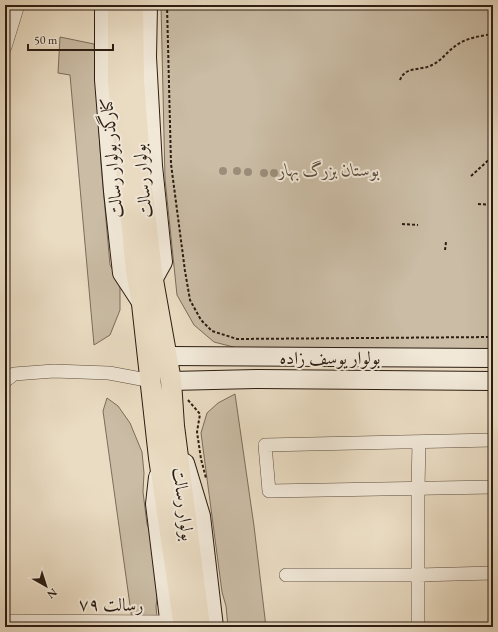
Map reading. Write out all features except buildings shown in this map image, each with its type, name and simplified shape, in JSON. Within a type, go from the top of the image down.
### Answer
[{"type":"main road","points":[[103,29],[110,5]]},
{"type":"main road","name":"بولوار رسالت","points":[[118,5],[118,81],[136,271],[142,304],[165,491],[174,625]]},
{"type":"main road","name":"بولوار رسالت","points":[[133,5],[134,81],[142,188],[153,280],[168,356],[174,426],[200,627]]},
{"type":"main road","points":[[148,356],[168,356]]},
{"type":"main road","points":[[152,382],[171,381]]},
{"type":"street","points":[[5,47],[18,5]]},
{"type":"street","name":"کنارگذر بولوار رسالت","points":[[104,5],[103,29],[105,88],[113,191],[122,273],[142,304]]},
{"type":"street","points":[[148,5],[147,57],[152,166],[163,262],[153,280]]},
{"type":"street","name":"بولوار یوسف زاده","points":[[168,356],[493,358]]},
{"type":"street","points":[[5,381],[14,374],[54,371],[109,373],[152,382]]},
{"type":"street","name":"بولوار یوسف زاده","points":[[171,381],[259,379],[493,381]]},
{"type":"street","points":[[174,426],[201,516],[214,627]]},
{"type":"street","points":[[493,440],[265,446],[269,491],[493,486]]},
{"type":"street","points":[[418,627],[419,442]]},
{"type":"street","points":[[286,575],[418,575],[493,573]]},
{"type":"street","name":"رسالت ۷۹","points":[[5,621],[174,625]]},
{"type":"path","points":[[167,5],[171,164],[190,300],[201,320],[212,331],[237,339],[493,337]]},
{"type":"path","points":[[473,5],[493,6]]},
{"type":"path","points":[[400,80],[402,75],[407,71],[432,65],[440,60],[455,45],[478,36],[493,34]]},
{"type":"path","points":[[472,176],[493,156]]},
{"type":"path","points":[[478,204],[493,205]]},
{"type":"path","points":[[402,224],[418,225]]},
{"type":"path","points":[[445,250],[446,242]]},
{"type":"green space","name":"بوستان بزرگ بهار","points":[[161,5],[493,5],[493,350],[245,350],[214,342],[194,325],[177,295],[165,179]]},
{"type":"green space","points":[[60,37],[94,44],[101,164],[110,265],[120,282],[120,310],[110,335],[94,345],[70,75],[58,73]]},
{"type":"green space","points":[[235,394],[254,526],[266,627],[228,627],[226,606],[222,592],[201,433],[207,413],[218,403]]},
{"type":"green space","points":[[107,398],[118,406],[130,423],[142,452],[144,473],[143,492],[147,524],[153,540],[158,590],[156,607],[158,627],[133,627],[103,411]]}]
